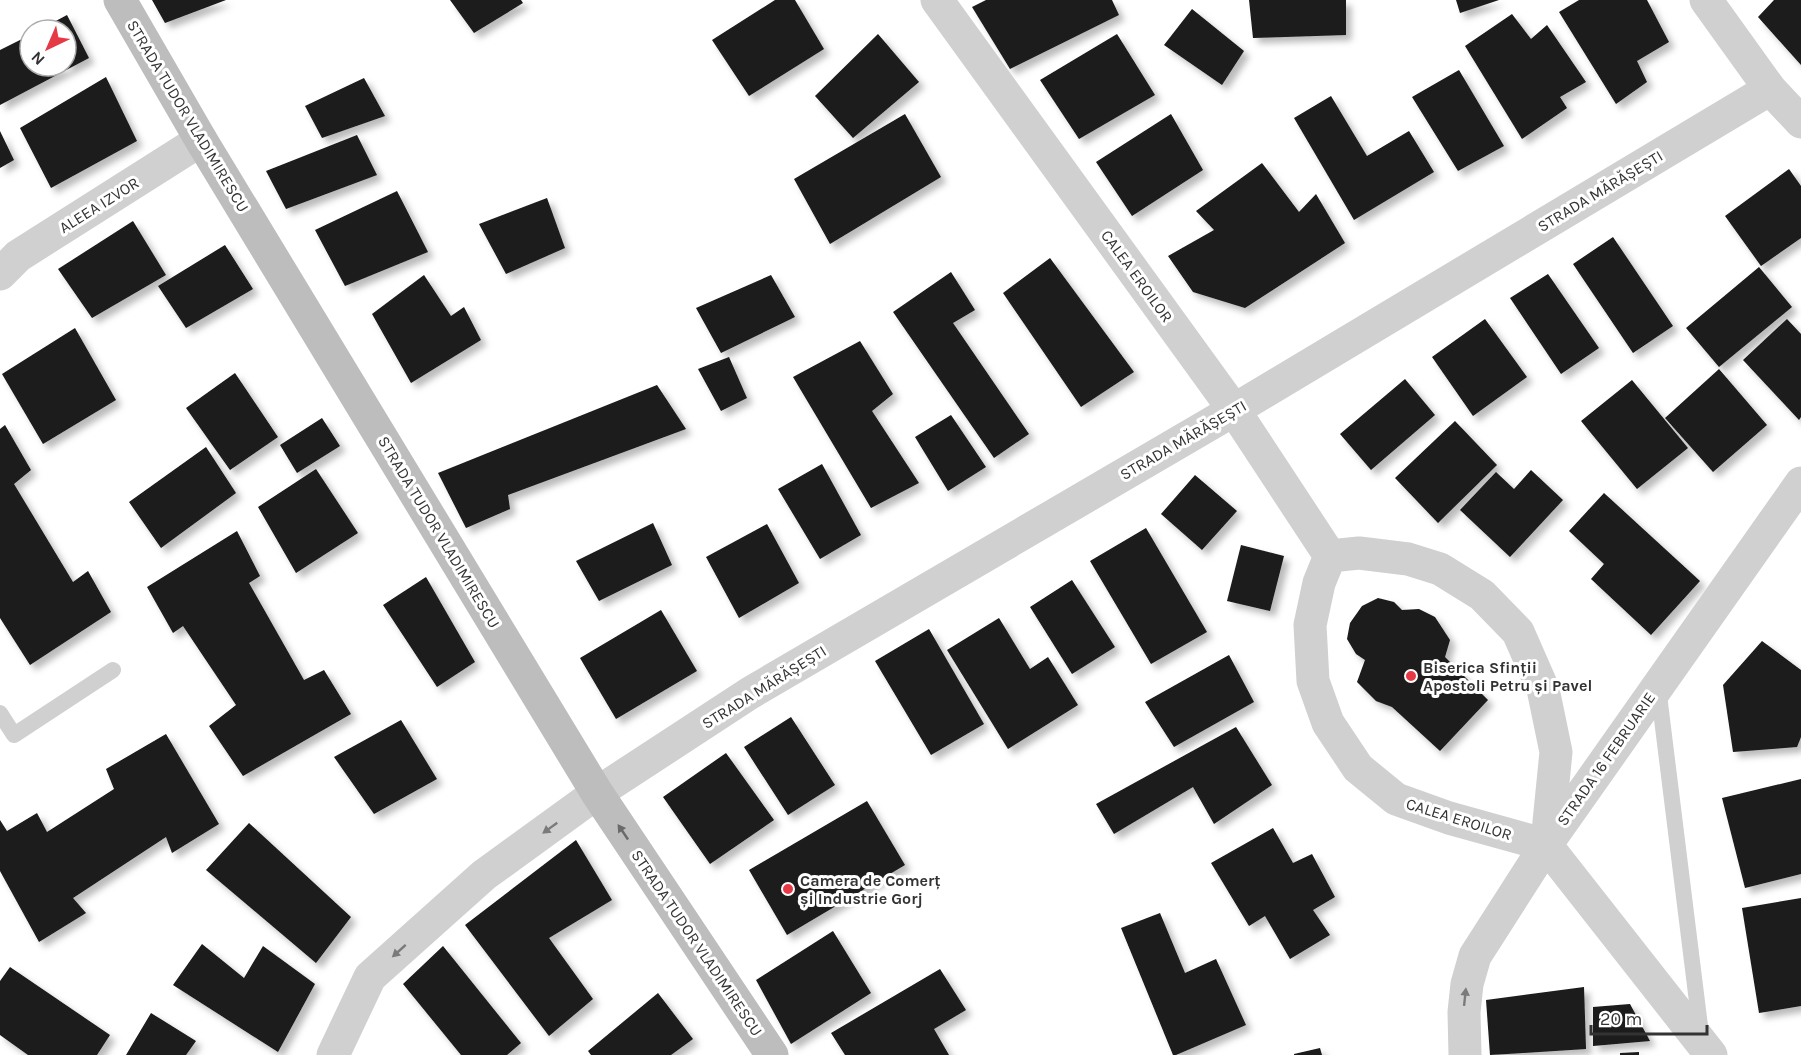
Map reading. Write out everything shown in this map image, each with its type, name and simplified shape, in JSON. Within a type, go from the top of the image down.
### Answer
[{"type":"main road","name":"STRADA TUDOR VLADIMIRESCU","points":[[120,0],[201,140],[597,794],[772,1055]]},
{"type":"street","name":"CALEA EROILOR","points":[[938,0],[1234,410],[1330,556],[1318,583],[1310,625],[1313,681],[1328,723],[1358,768],[1396,799],[1449,818],[1546,845]]},
{"type":"street","points":[[1706,0],[1770,89],[1801,122]]},
{"type":"street","name":"STRADA MĂRĂȘEȘTI","points":[[333,1055],[370,977],[484,875],[597,794],[750,693],[1234,410],[1770,89]]},
{"type":"street","name":"ALEEA IZVOR","points":[[0,274],[18,256],[201,140]]},
{"type":"street","name":"STRADA 16 FEBRUARIE","points":[[1465,1055],[1464,1012],[1467,984],[1475,956],[1546,845],[1801,483]]},
{"type":"street","points":[[1330,556],[1359,553],[1379,555],[1408,559],[1440,569],[1482,596],[1518,632],[1543,690],[1556,752],[1546,845],[1707,1049]]},
{"type":"lane","points":[[0,713],[14,735],[113,670]]},
{"type":"lane","points":[[1658,684],[1707,1049]]},
{"type":"building","points":[[152,0],[226,0],[165,23]]},
{"type":"building","points":[[450,0],[521,0],[523,3],[474,33]]},
{"type":"building","points":[[775,0],[795,0],[824,49],[749,96],[712,40]]},
{"type":"building","points":[[986,0],[1112,0],[1119,15],[1010,69],[972,7]]},
{"type":"building","points":[[1249,0],[1346,0],[1346,35],[1253,38]]},
{"type":"building","points":[[1456,0],[1499,0],[1460,13]]},
{"type":"building","points":[[1579,0],[1647,0],[1669,42],[1637,61],[1647,82],[1616,104],[1559,12]]},
{"type":"building","points":[[1774,0],[1801,0],[1801,65],[1758,17]]},
{"type":"building","points":[[1192,9],[1244,51],[1222,85],[1164,45]]},
{"type":"building","points":[[1512,14],[1531,39],[1547,25],[1586,82],[1560,97],[1567,108],[1522,139],[1465,46]]},
{"type":"building","points":[[878,34],[919,82],[853,138],[815,96]]},
{"type":"building","points":[[1117,34],[1155,95],[1079,139],[1040,80]]},
{"type":"building","points":[[78,36],[89,58],[78,64]]},
{"type":"building","points":[[18,41],[18,78],[51,78],[0,105],[0,50]]},
{"type":"building","points":[[1459,70],[1504,146],[1458,171],[1412,97]]},
{"type":"building","points":[[106,77],[137,141],[51,188],[20,128]]},
{"type":"building","points":[[364,78],[385,116],[322,138],[305,106]]},
{"type":"building","points":[[1331,96],[1367,156],[1409,131],[1434,172],[1354,220],[1294,118]]},
{"type":"building","points":[[905,114],[941,177],[830,244],[794,179]]},
{"type":"building","points":[[1171,114],[1203,170],[1132,216],[1096,162]]},
{"type":"building","points":[[0,131],[14,160],[0,168]]},
{"type":"building","points":[[357,135],[377,175],[286,209],[266,171]]},
{"type":"building","points":[[1262,163],[1299,212],[1316,194],[1345,243],[1245,308],[1193,292],[1168,256],[1214,230],[1196,211]]},
{"type":"building","points":[[1789,169],[1801,186],[1801,238],[1761,266],[1725,216]]},
{"type":"building","points":[[397,191],[428,252],[345,286],[315,230]]},
{"type":"building","points":[[547,198],[565,248],[506,274],[479,224]]},
{"type":"building","points":[[133,221],[166,275],[92,318],[58,269]]},
{"type":"building","points":[[1613,237],[1673,326],[1633,353],[1573,264]]},
{"type":"building","points":[[225,245],[253,289],[186,328],[158,286]]},
{"type":"building","points":[[1050,258],[1134,372],[1081,407],[1003,293]]},
{"type":"building","points":[[1759,267],[1792,307],[1719,367],[1686,328]]},
{"type":"building","points":[[951,272],[975,310],[953,323],[1029,434],[994,458],[893,312]]},
{"type":"building","points":[[1548,274],[1599,348],[1561,374],[1510,298]]},
{"type":"building","points":[[424,275],[451,316],[464,307],[481,340],[411,383],[372,314]]},
{"type":"building","points":[[771,275],[795,317],[721,353],[696,308]]},
{"type":"building","points":[[1485,319],[1527,377],[1473,416],[1432,357]]},
{"type":"building","points":[[1787,319],[1801,334],[1801,417],[1799,420],[1743,360]]},
{"type":"building","points":[[75,328],[116,400],[43,444],[2,374]]},
{"type":"building","points":[[860,341],[893,394],[872,411],[919,483],[871,508],[793,377]]},
{"type":"building","points":[[729,357],[747,398],[721,411],[698,369]]},
{"type":"building","points":[[1719,369],[1767,425],[1713,472],[1665,418]]},
{"type":"building","points":[[235,373],[278,437],[230,470],[186,408]]},
{"type":"building","points":[[1405,379],[1435,415],[1371,470],[1340,434]]},
{"type":"building","points":[[1632,380],[1688,448],[1637,489],[1581,421]]},
{"type":"building","points":[[657,385],[686,429],[508,495],[510,509],[466,528],[438,473]]},
{"type":"building","points":[[951,415],[986,467],[948,491],[915,437]]},
{"type":"building","points":[[322,418],[340,446],[297,473],[280,445]]},
{"type":"building","points":[[1455,421],[1497,465],[1438,523],[1395,478]]},
{"type":"building","points":[[5,425],[31,470],[14,484],[73,582],[88,571],[111,612],[30,665],[0,618],[0,429]]},
{"type":"building","points":[[206,447],[236,493],[161,548],[129,502]]},
{"type":"building","points":[[822,464],[861,535],[820,559],[778,489]]},
{"type":"building","points":[[316,469],[358,533],[296,573],[258,507]]},
{"type":"building","points":[[1531,470],[1563,500],[1510,557],[1460,510],[1496,472],[1514,489]]},
{"type":"building","points":[[1195,475],[1237,511],[1202,550],[1161,514]]},
{"type":"building","points":[[1604,493],[1700,581],[1651,635],[1591,579],[1604,564],[1569,531]]},
{"type":"building","points":[[653,523],[672,565],[599,601],[576,561]]},
{"type":"building","points":[[767,524],[799,583],[739,618],[706,557]]},
{"type":"building","points":[[1146,528],[1207,632],[1151,664],[1090,561]]},
{"type":"building","points":[[237,531],[260,576],[249,583],[304,680],[324,670],[351,714],[243,776],[209,726],[236,705],[183,626],[173,633],[147,587]]},
{"type":"building","points":[[1241,545],[1284,556],[1270,611],[1227,601]]},
{"type":"building","points":[[426,577],[475,662],[437,687],[383,605]]},
{"type":"building","points":[[1072,580],[1115,647],[1072,674],[1030,607]]},
{"type":"building","name":"Biserica Sfinții Apostoli Petru și Pavel","points":[[1378,598],[1394,602],[1402,610],[1419,609],[1435,617],[1450,640],[1445,657],[1488,700],[1440,751],[1392,707],[1376,701],[1357,682],[1365,660],[1356,654],[1347,639],[1350,623],[1362,606]]},
{"type":"building","points":[[661,610],[697,671],[616,719],[580,658]]},
{"type":"building","points":[[999,618],[1030,669],[1048,657],[1078,705],[1008,749],[947,650]]},
{"type":"building","points":[[929,629],[984,724],[931,755],[875,661]]},
{"type":"building","points":[[1762,641],[1801,670],[1801,737],[1797,747],[1733,752],[1723,685]]},
{"type":"building","points":[[1229,655],[1254,702],[1174,747],[1145,702]]},
{"type":"building","points":[[791,717],[835,785],[788,815],[744,747]]},
{"type":"building","points":[[401,720],[437,779],[374,814],[334,757]]},
{"type":"building","points":[[1236,727],[1272,785],[1214,824],[1193,787],[1114,834],[1096,804]]},
{"type":"building","points":[[166,734],[219,824],[172,853],[166,837],[73,898],[86,913],[39,942],[0,871],[0,820],[7,831],[37,813],[47,832],[114,789],[106,769]]},
{"type":"building","points":[[726,753],[774,820],[710,864],[663,797]]},
{"type":"building","points":[[1801,779],[1801,874],[1745,888],[1722,798]]},
{"type":"building","points":[[867,801],[905,865],[787,935],[749,870]]},
{"type":"building","points":[[249,823],[351,917],[316,963],[206,870]]},
{"type":"building","points":[[1273,828],[1293,863],[1312,854],[1335,897],[1313,910],[1330,935],[1290,959],[1265,916],[1249,926],[1211,863]]},
{"type":"building","points":[[576,840],[612,900],[549,938],[593,999],[549,1036],[465,925]]},
{"type":"building","points":[[1801,898],[1801,1006],[1759,1013],[1742,908]]},
{"type":"building","points":[[1160,913],[1185,973],[1216,959],[1246,1025],[1176,1055],[1173,1055],[1121,928]]},
{"type":"building","points":[[833,931],[871,993],[791,1044],[756,980]]},
{"type":"building","points":[[202,944],[244,978],[263,946],[315,984],[278,1052],[173,985]]},
{"type":"building","points":[[443,946],[521,1043],[507,1055],[461,1055],[403,984]]},
{"type":"building","points":[[10,967],[110,1035],[97,1055],[28,1055],[0,1035],[0,981]]},
{"type":"building","points":[[940,969],[966,1010],[934,1029],[949,1055],[845,1055],[831,1033]]},
{"type":"building","points":[[1584,987],[1586,1049],[1490,1055],[1486,1000]]},
{"type":"building","points":[[658,993],[693,1039],[671,1055],[591,1055],[588,1051]]},
{"type":"building","points":[[1630,1004],[1650,1041],[1593,1046],[1593,1007]]},
{"type":"building","points":[[151,1013],[196,1041],[186,1055],[126,1055]]},
{"type":"building","points":[[1320,1048],[1322,1055],[1294,1055],[1294,1054]]},
{"type":"building","points":[[1639,1052],[1639,1055],[1620,1055],[1620,1053]]},
{"type":"place","name":"Biserica Sfinții Apostoli Petru și Pavel","points":[[1411,676]]},
{"type":"place","name":"Camera de Comerț și Industrie Gorj","points":[[788,889]]}]
